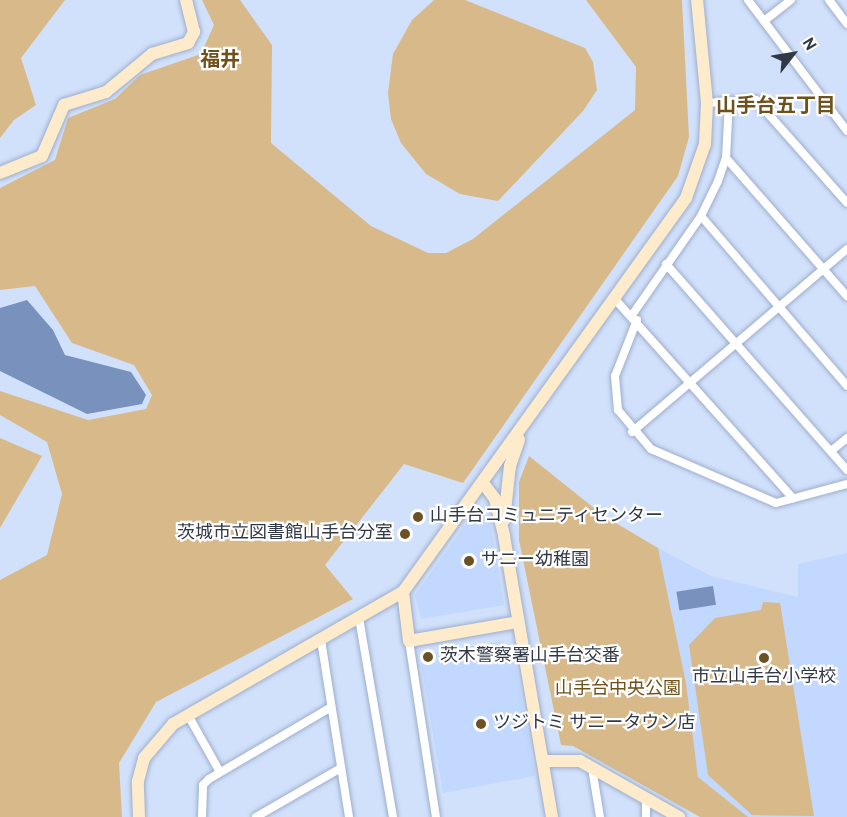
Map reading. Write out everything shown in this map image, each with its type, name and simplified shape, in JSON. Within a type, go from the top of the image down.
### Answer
[{"type":"street","points":[[0,173],[42,156],[64,105],[106,92],[152,54],[188,43],[194,32],[186,0]]},
{"type":"street","points":[[139,817],[138,781],[144,758],[156,740],[188,715],[403,592],[686,198],[705,144],[707,103],[697,0]]},
{"type":"street","points":[[748,0],[847,131]]},
{"type":"street","points":[[764,21],[791,0]]},
{"type":"street","points":[[829,0],[847,24]]},
{"type":"street","points":[[707,103],[756,100],[847,203]]},
{"type":"street","points":[[729,101],[726,158],[700,216],[666,264],[635,318],[615,376],[618,410],[632,432],[651,449],[764,501],[794,498],[847,484]]},
{"type":"street","points":[[726,158],[847,296]]},
{"type":"street","points":[[700,216],[847,386]]},
{"type":"street","points":[[632,432],[847,249]]},
{"type":"street","points":[[666,264],[737,342],[847,470]]},
{"type":"street","points":[[613,297],[692,381],[794,498]]},
{"type":"street","points":[[504,536],[510,466],[522,429]]},
{"type":"street","points":[[831,451],[847,438]]},
{"type":"street","points":[[483,483],[495,499],[504,536],[552,817]]},
{"type":"street","points":[[403,592],[436,817]]},
{"type":"street","points":[[359,618],[393,817]]},
{"type":"street","points":[[409,641],[518,622]]},
{"type":"street","points":[[321,640],[349,817]]},
{"type":"street","points":[[202,817],[203,785],[220,772],[331,707]]},
{"type":"street","points":[[188,715],[220,772]]},
{"type":"street","points":[[543,761],[570,758],[679,817]]},
{"type":"street","points":[[256,817],[341,768]]},
{"type":"street","points":[[592,768],[600,817]]},
{"type":"street","points":[[646,798],[646,817]]},
{"type":"shaded area","points":[[27,300],[53,330],[65,355],[131,372],[146,395],[142,404],[87,414],[0,371],[0,308]]},
{"type":"shaded area","name":"サニー幼稚園","points":[[489,515],[504,605],[421,619],[415,595],[470,518]]},
{"type":"shaded area","name":"市立山手台小学校","points":[[658,548],[711,576],[798,597],[798,564],[847,553],[847,817],[748,817],[698,777],[686,683]]},
{"type":"shaded area","points":[[713,586],[716,605],[679,611],[676,592]]},
{"type":"shaded area","points":[[502,641],[514,653],[535,776],[443,793],[421,664],[436,663],[435,652]]},
{"type":"green space","points":[[0,0],[65,0],[21,58],[36,105],[14,120],[0,138]]},
{"type":"green space","points":[[202,0],[240,0],[272,45],[271,143],[371,226],[428,253],[446,253],[473,239],[635,110],[636,67],[586,0],[682,0],[689,137],[678,176],[463,483],[404,464],[325,565],[353,599],[156,702],[119,763],[122,817],[0,817],[0,580],[47,555],[62,494],[47,442],[0,415],[0,391],[88,420],[146,409],[152,395],[134,365],[72,343],[35,286],[0,290],[0,188],[55,160],[68,118],[115,99],[140,75],[201,54],[214,25]]},
{"type":"green space","points":[[434,0],[465,0],[585,48],[593,62],[597,90],[583,111],[498,201],[460,194],[426,174],[401,143],[391,119],[388,93],[393,54],[412,20]]},
{"type":"green space","points":[[0,438],[42,456],[0,528]]},
{"type":"green space","name":"山手台中央公園","points":[[529,456],[604,516],[658,548],[686,683],[698,777],[748,817],[700,817],[573,746],[561,745],[519,540],[519,482]]},
{"type":"green space","points":[[763,602],[780,603],[814,816],[752,815],[708,775],[689,645],[715,618],[761,610]]},
{"type":"place","name":"山手台コミュニティセンター","points":[[418,517]]},
{"type":"place","name":"茨城市立図書館山手台分室","points":[[405,534]]},
{"type":"place","name":"サニー幼稚園","points":[[469,561]]},
{"type":"place","name":"茨木警察署山手台交番","points":[[428,657]]},
{"type":"place","name":"市立山手台小学校","points":[[764,658]]},
{"type":"place","name":"ツジトミ サニータウン店","points":[[481,724]]},
{"type":"district","name":"福井","points":[[220,61]]},
{"type":"district","name":"山手台五丁目","points":[[776,107]]}]
